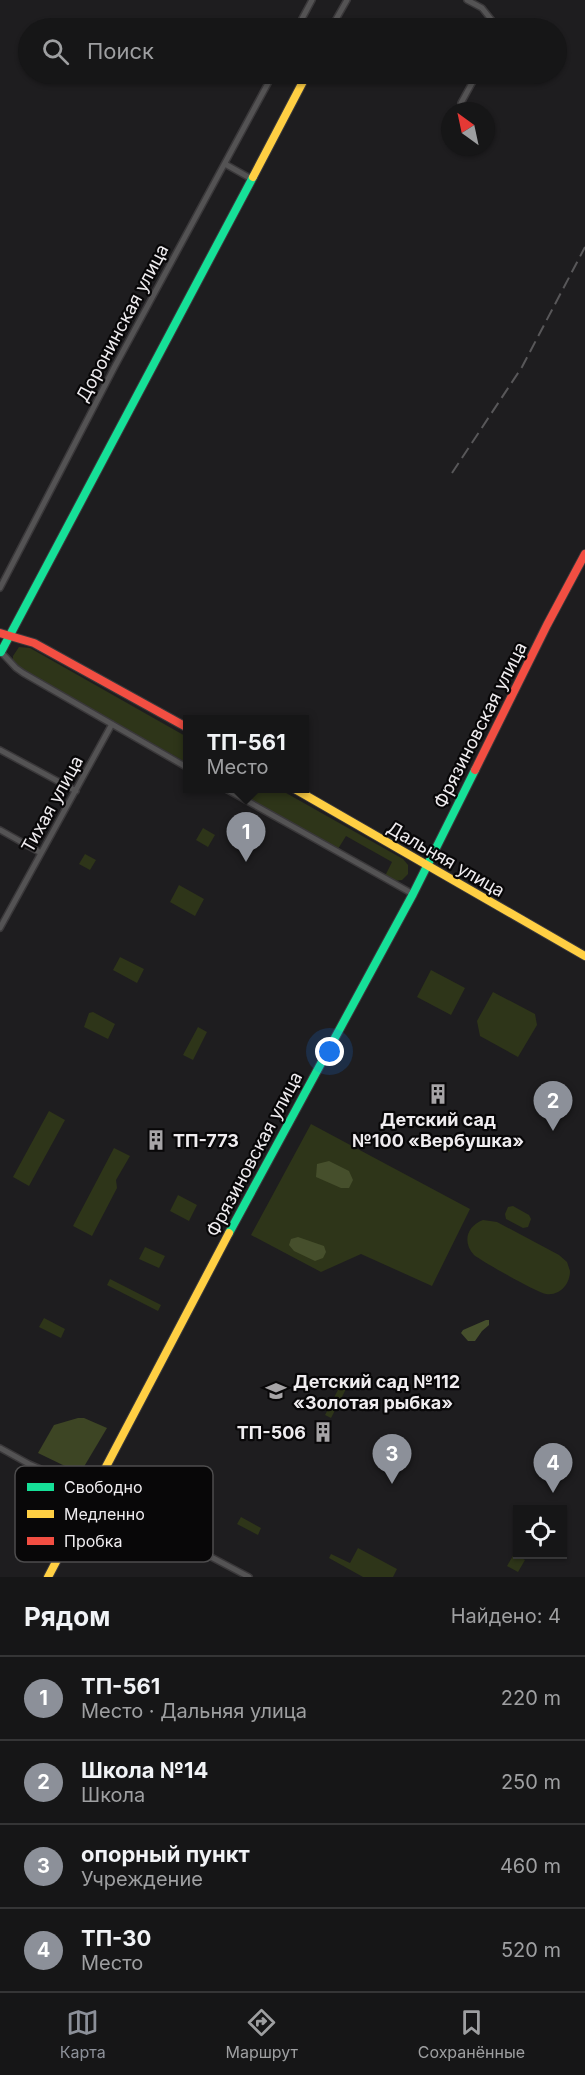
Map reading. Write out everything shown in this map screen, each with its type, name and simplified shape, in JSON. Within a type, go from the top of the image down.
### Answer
[{"type":"street","points":[[302,18],[312,0]]},
{"type":"street","points":[[337,18],[347,0]]},
{"type":"street","points":[[467,0],[482,8],[490,18]]},
{"type":"street","name":"Доронинская улица","points":[[0,588],[114,368],[268,84]]},
{"type":"street","points":[[183,765],[23,673],[0,651],[302,84]]},
{"type":"street","points":[[462,102],[471,84]]},
{"type":"street","points":[[225,164],[250,178]]},
{"type":"street","name":"Фрязиновская улица","points":[[107,1466],[262,1168],[413,894],[547,625],[585,554]]},
{"type":"street","points":[[0,633],[34,643],[183,725]]},
{"type":"street","name":"Тихая улица","points":[[0,928],[112,724]]},
{"type":"street","points":[[0,750],[76,791]]},
{"type":"street","points":[[231,793],[413,894]]},
{"type":"street","name":"Дальняя улица","points":[[300,793],[585,956]]},
{"type":"street","points":[[0,830],[41,853]]},
{"type":"street","points":[[0,909],[8,913]]},
{"type":"street","points":[[0,1448],[34,1466]]},
{"type":"street","points":[[213,1558],[249,1577]]},
{"type":"street","name":"Фрязиновская улица","points":[[48,1577],[56,1562]]},
{"type":"shaded area","points":[[19,647],[30,648],[183,735],[183,761],[19,668],[13,661],[13,656]]},
{"type":"shaded area","points":[[239,793],[286,793],[403,859],[408,865],[408,874],[402,880],[394,881],[385,876],[392,862],[346,836],[338,849]]},
{"type":"shaded area","points":[[203,828],[215,835],[208,847],[196,840]]},
{"type":"shaded area","points":[[85,854],[96,860],[90,870],[79,864]]},
{"type":"shaded area","points":[[179,885],[204,899],[195,916],[170,902]]},
{"type":"shaded area","points":[[120,957],[144,969],[137,983],[113,970]]},
{"type":"shaded area","points":[[431,970],[465,988],[451,1015],[417,997]]},
{"type":"shaded area","points":[[493,992],[535,1014],[537,1025],[518,1057],[480,1036],[477,1021]]},
{"type":"shaded area","points":[[93,1012],[115,1024],[108,1039],[84,1027],[89,1013]]},
{"type":"shaded area","points":[[198,1027],[207,1032],[193,1060],[183,1055]]},
{"type":"shaded area","points":[[49,1111],[65,1120],[29,1186],[13,1177]]},
{"type":"shaded area","points":[[311,1124],[470,1209],[432,1286],[361,1254],[321,1272],[251,1235]]},
{"type":"shaded area","points":[[438,1136],[453,1145],[449,1152],[434,1143]]},
{"type":"shaded area","points":[[114,1148],[130,1156],[116,1180],[117,1188],[92,1236],[73,1226]]},
{"type":"shaded area","points":[[329,1161],[349,1171],[353,1180],[349,1188],[341,1188],[316,1177],[317,1164]]},
{"type":"shaded area","points":[[178,1195],[197,1205],[189,1221],[170,1211]]},
{"type":"shaded area","points":[[513,1206],[529,1215],[531,1219],[528,1227],[523,1228],[506,1219],[505,1214],[508,1207]]},
{"type":"shaded area","points":[[483,1220],[497,1222],[559,1255],[567,1262],[570,1271],[566,1285],[556,1293],[546,1294],[474,1255],[468,1245],[468,1235],[473,1226]]},
{"type":"shaded area","points":[[298,1237],[324,1246],[326,1252],[323,1258],[315,1261],[294,1251],[289,1245],[291,1239]]},
{"type":"shaded area","points":[[145,1247],[165,1256],[159,1268],[139,1259]]},
{"type":"shaded area","points":[[110,1279],[161,1305],[158,1311],[107,1285]]},
{"type":"shaded area","points":[[44,1318],[65,1329],[61,1338],[39,1327]]},
{"type":"shaded area","points":[[489,1320],[489,1325],[475,1341],[468,1341],[461,1333],[463,1330]]},
{"type":"shaded area","points":[[340,1386],[346,1389],[331,1418],[325,1415]]},
{"type":"shaded area","points":[[84,1418],[107,1428],[84,1466],[65,1466],[38,1453],[54,1425]]},
{"type":"shaded area","points":[[241,1517],[261,1528],[258,1535],[237,1524]]},
{"type":"shaded area","points":[[358,1548],[397,1569],[393,1577],[363,1577],[329,1558],[331,1554],[350,1563]]},
{"type":"shaded area","points":[[513,1556],[513,1559],[525,1560],[518,1572],[507,1566]]},
{"type":"railway","points":[[452,473],[522,367],[585,247]]},
{"type":"traffic: fast","points":[[1,652],[253,177]]},
{"type":"traffic: fast","points":[[229,1233],[413,894],[475,770]]},
{"type":"traffic: slow","points":[[253,177],[302,84]]},
{"type":"traffic: slow","points":[[302,793],[585,956]]},
{"type":"traffic: slow","points":[[106,1466],[229,1233]]},
{"type":"traffic: slow","points":[[48,1577],[56,1562]]},
{"type":"traffic: jam","points":[[475,770],[585,554]]},
{"type":"traffic: jam","points":[[0,633],[34,643],[183,725]]},
{"type":"place","name":"ТП-561","points":[[246,862]]},
{"type":"place","name":"Детский сад №100 «Вербушка»","points":[[438,1094]]},
{"type":"place","name":"Школа №14","points":[[553,1131]]},
{"type":"place","name":"ТП-773","points":[[156,1140]]},
{"type":"place","name":"Детский сад №112 «Золотая рыбка»","points":[[276,1391]]},
{"type":"place","name":"ТП-506","points":[[323,1432]]},
{"type":"place","name":"опорный пункт","points":[[392,1484]]},
{"type":"place","name":"ТП-30","points":[[553,1493]]}]
